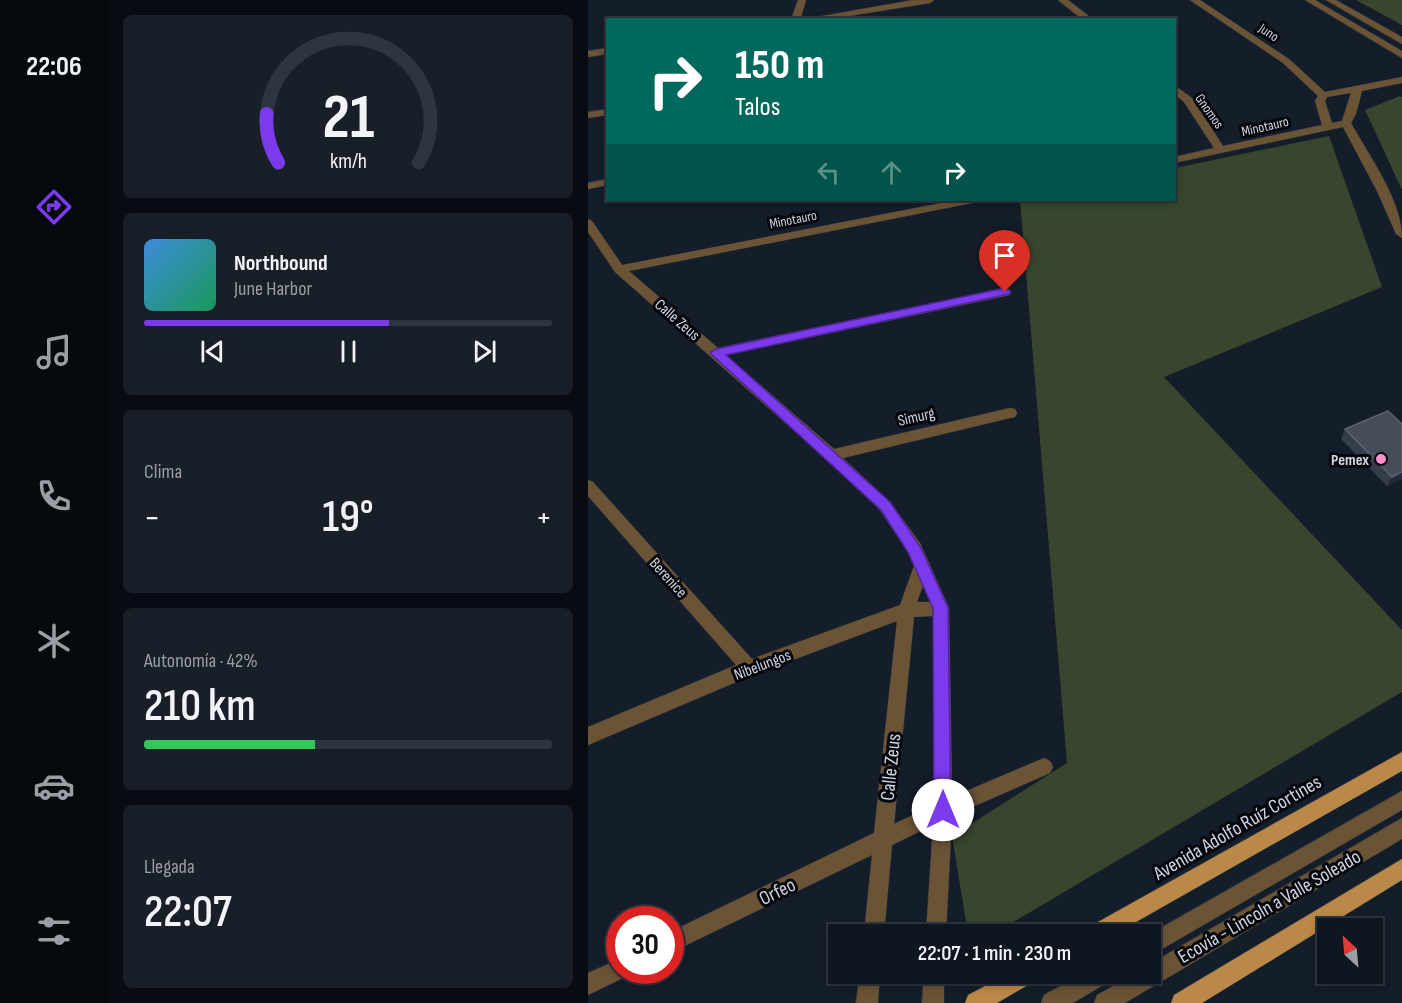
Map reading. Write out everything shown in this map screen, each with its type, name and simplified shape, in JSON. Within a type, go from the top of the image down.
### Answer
[{"type":"main road","name":"Avenida Adolfo Ruíz Cortines","points":[[1114,924],[1402,761]]},
{"type":"main road","points":[[1182,1003],[1402,869]]},
{"type":"main road","points":[[976,1003],[1010,984]]},
{"type":"street","points":[[796,18],[802,0]]},
{"type":"street","points":[[816,18],[930,0]]},
{"type":"street","points":[[1062,0],[1087,18]]},
{"type":"street","name":"Juno","points":[[1194,0],[1286,61],[1323,95]]},
{"type":"street","points":[[1309,0],[1402,56]]},
{"type":"street","points":[[1330,0],[1402,42]]},
{"type":"street","points":[[588,54],[606,51]]},
{"type":"street","points":[[1357,89],[1351,114],[1346,123],[1328,127],[1320,100],[1323,95],[1402,80]]},
{"type":"street","name":"Gnomos","points":[[1176,90],[1188,100],[1221,151]]},
{"type":"street","points":[[588,115],[606,112]]},
{"type":"street","points":[[1346,123],[1383,191],[1402,234]]},
{"type":"street","name":"Minotauro","points":[[1176,160],[1328,127]]},
{"type":"street","points":[[588,186],[606,182]]},
{"type":"street","name":"Minotauro","points":[[619,268],[967,201]]},
{"type":"street","name":"Calle Zeus","points":[[588,223],[619,268],[831,455],[885,506],[899,523],[922,566],[941,608],[943,810],[937,924]]},
{"type":"street","points":[[716,353],[1005,292]]},
{"type":"street","name":"Simurg","points":[[831,455],[1010,413]]},
{"type":"street","name":"Berenice","points":[[588,486],[749,668]]},
{"type":"street","name":"Calle Zeus","points":[[875,924],[906,610],[922,566]]},
{"type":"street","name":"Nibelungos","points":[[588,736],[749,668],[906,610],[941,608]]},
{"type":"street","name":"Orfeo","points":[[684,937],[883,838],[1044,767]]},
{"type":"street","points":[[1161,940],[1402,800]]},
{"type":"street","name":"Ecovía - Lincoln a Valle Soleado","points":[[1105,1003],[1402,828]]},
{"type":"street","points":[[588,984],[606,976]]},
{"type":"street","points":[[867,1003],[869,984]]},
{"type":"street","points":[[933,1003],[934,984]]},
{"type":"street","points":[[1052,1003],[1085,984]]},
{"type":"green space","points":[[1356,0],[1402,0],[1402,25]]},
{"type":"green space","points":[[1402,97],[1402,190],[1365,110]]},
{"type":"green space","points":[[1329,136],[1382,287],[1164,377],[1402,630],[1402,692],[1010,924],[966,924],[952,836],[1067,763],[1020,201],[1176,201],[1176,168]]},
{"type":"building","name":"Pemex","points":[[1388,411],[1402,424],[1402,472],[1392,477],[1345,429]]},
{"type":"place","name":"Pemex","points":[[1381,459]]},
{"type":"route","points":[[943,810],[941,608],[914,548],[899,523],[885,506],[716,353],[1005,292]]}]
